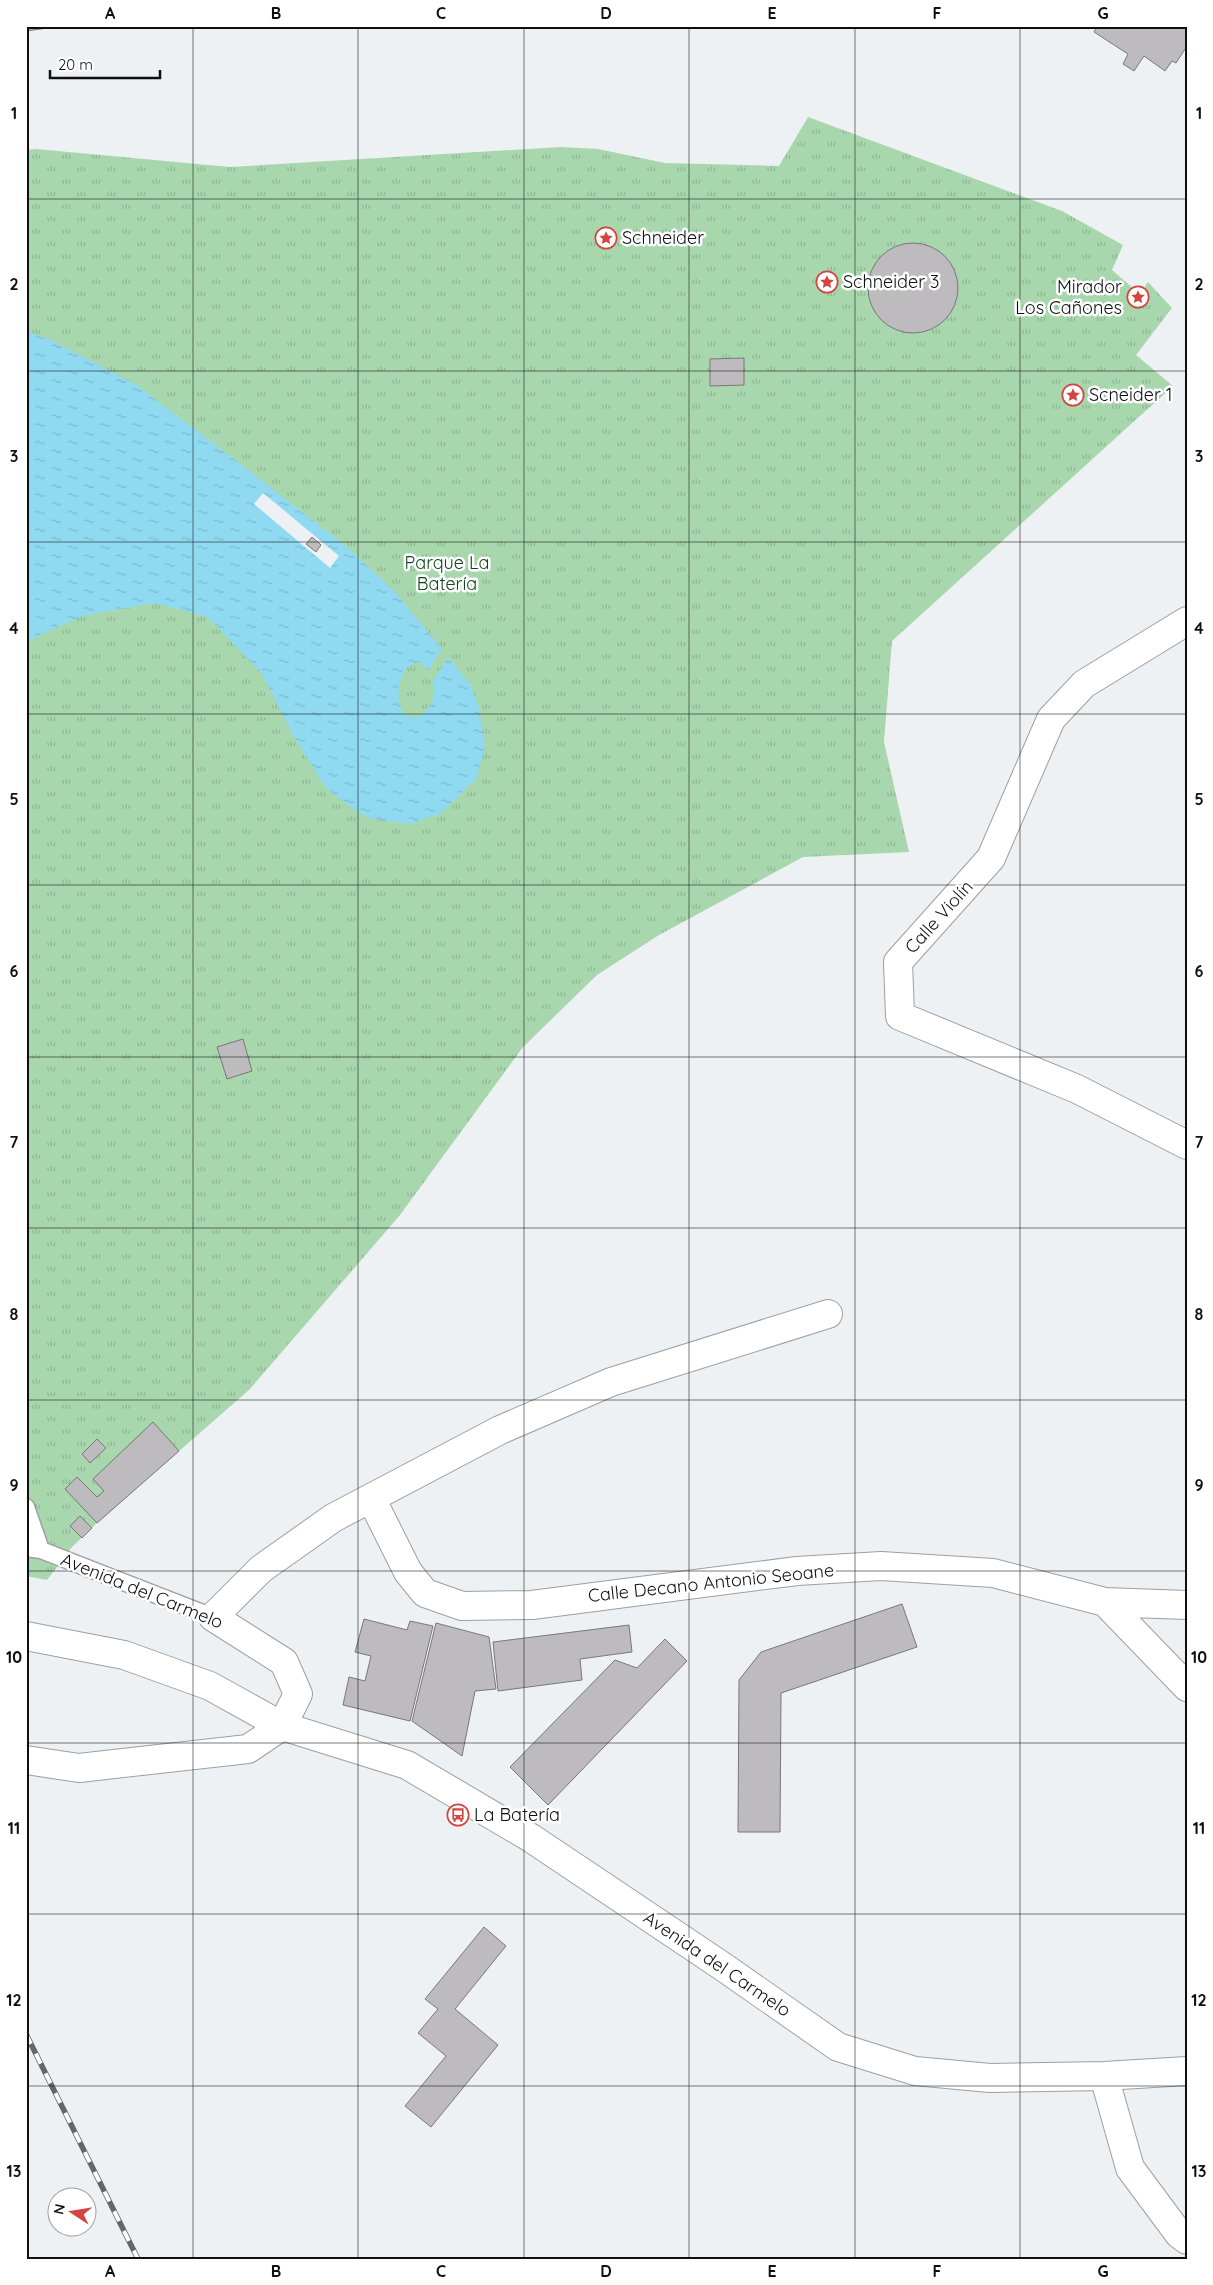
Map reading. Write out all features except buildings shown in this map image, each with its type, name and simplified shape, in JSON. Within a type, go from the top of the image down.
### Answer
[{"type":"street","name":"Calle Violín","points":[[1187,621],[1084,684],[1051,720],[991,858],[898,962],[900,1016],[1077,1089],[1187,1145]]},
{"type":"street","points":[[213,1617],[261,1570],[333,1518],[500,1430],[611,1382],[828,1314]]},
{"type":"street","name":"Calle Decano Antonio Seoane","points":[[371,1498],[408,1572],[425,1593],[462,1606],[532,1605],[797,1571],[881,1566],[993,1573],[1105,1602]]},
{"type":"street","points":[[1105,1602],[1187,1605]]},
{"type":"street","points":[[1105,1602],[1187,1687]]},
{"type":"street","name":"Avenida del Carmelo","points":[[213,1617],[284,1662],[298,1694],[282,1726]]},
{"type":"street","name":"Avenida del Carmelo","points":[[26,1636],[124,1655],[210,1686],[282,1726],[407,1765],[531,1838],[722,1966],[838,2047],[915,2071],[990,2078],[1104,2076],[1187,2070]]},
{"type":"street","points":[[26,1760],[79,1768],[248,1749],[282,1726]]},
{"type":"street","points":[[1104,2076],[1130,2168],[1179,2234],[1187,2240]]},
{"type":"lane","points":[[26,1507],[33,1549]]},
{"type":"lane","name":"Avenida del Carmelo","points":[[33,1549],[213,1617]]},
{"type":"green space","name":"Parque La Batería","points":[[808,117],[1062,211],[1123,245],[1112,270],[1140,294],[1148,282],[1172,308],[1136,355],[1173,386],[892,641],[884,742],[909,852],[803,857],[659,935],[597,975],[523,1047],[400,1215],[250,1389],[97,1523],[72,1547],[47,1580],[26,1576],[26,150],[36,149],[230,167],[561,147],[598,149],[665,163],[779,166]]},
{"type":"water","points":[[26,331],[51,340],[135,384],[347,547],[395,592],[442,649],[428,670],[419,662],[411,664],[406,669],[402,676],[399,692],[399,700],[404,715],[418,717],[427,710],[432,702],[434,693],[433,681],[448,657],[470,684],[479,707],[485,747],[476,779],[440,814],[409,824],[369,818],[352,808],[326,788],[294,737],[262,674],[208,617],[155,603],[82,616],[26,642]]},
{"type":"pier","points":[[263,493],[339,556],[330,568],[254,504]]},
{"type":"railway","points":[[26,2034],[138,2259]]},
{"type":"place","name":"Schneider","points":[[606,238]]},
{"type":"place","name":"Schneider 3","points":[[827,282]]},
{"type":"place","name":"Mirador Los Cañones","points":[[1138,297]]},
{"type":"place","name":"Scneider 1","points":[[1073,395]]},
{"type":"place","name":"La Batería","points":[[458,1815]]}]
